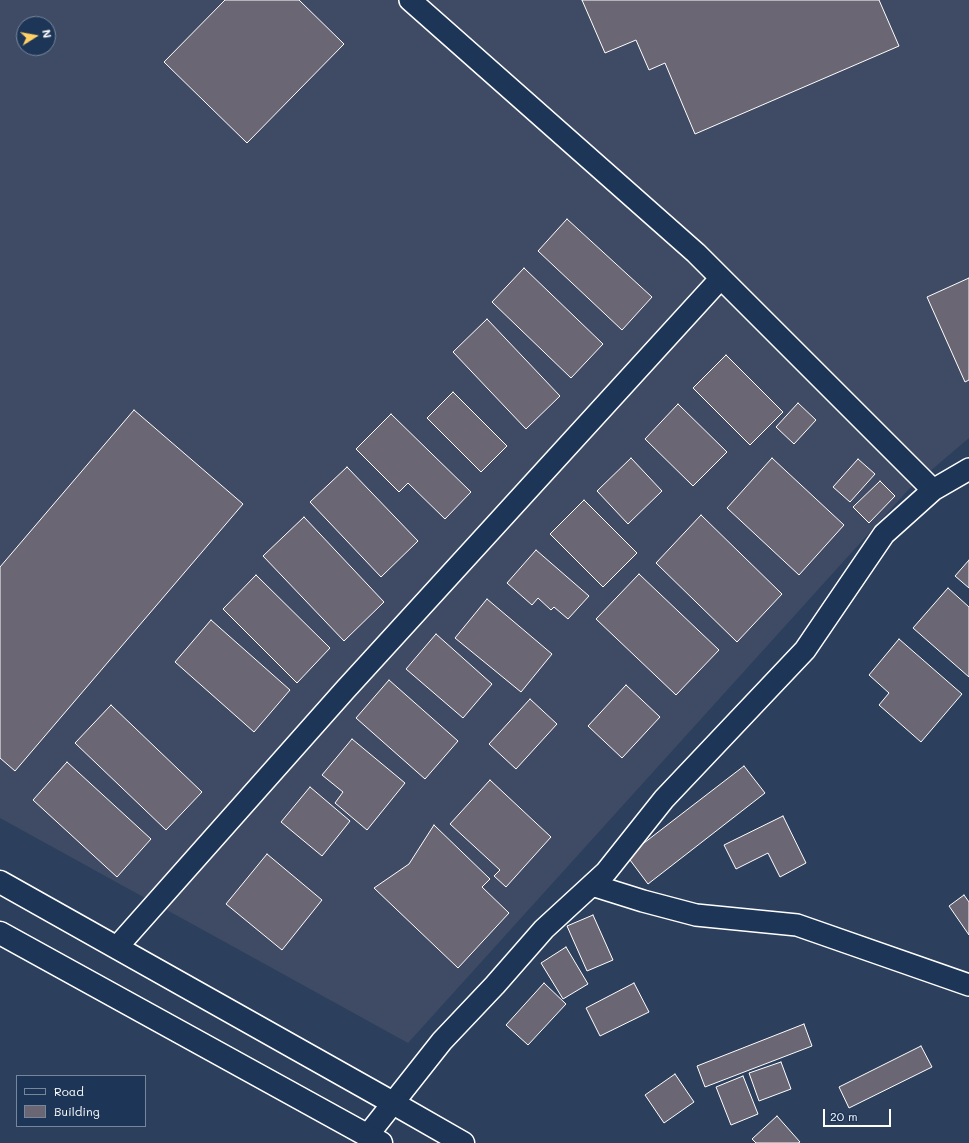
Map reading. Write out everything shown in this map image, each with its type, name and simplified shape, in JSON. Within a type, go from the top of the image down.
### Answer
[{"type":"street","points":[[410,0],[690,248],[933,490]]},
{"type":"street","points":[[117,947],[350,685],[721,278]]},
{"type":"street","points":[[0,933],[374,1139],[393,1103],[442,1041],[495,985],[544,929],[606,872],[664,799],[804,650],[884,534],[933,490],[969,469]]},
{"type":"street","points":[[0,882],[463,1143]]},
{"type":"street","points":[[592,885],[696,916],[797,925],[969,985]]},
{"type":"shaded area","points":[[0,0],[969,0],[969,438],[909,489],[408,1043],[0,818]]},
{"type":"building","points":[[225,0],[299,0],[344,44],[247,143],[164,62]]},
{"type":"building","points":[[582,0],[879,0],[899,46],[695,134],[665,63],[649,70],[636,40],[605,53]]},
{"type":"building","points":[[567,219],[652,297],[622,330],[538,251]]},
{"type":"building","points":[[524,268],[603,344],[571,378],[492,302]]},
{"type":"building","points":[[969,278],[969,380],[965,382],[927,297]]},
{"type":"building","points":[[487,319],[560,396],[526,429],[453,352]]},
{"type":"building","points":[[726,355],[783,412],[750,445],[693,388]]},
{"type":"building","points":[[453,392],[507,446],[481,472],[427,418]]},
{"type":"building","points":[[798,403],[816,420],[794,444],[776,427]]},
{"type":"building","points":[[678,404],[727,452],[693,486],[645,439]]},
{"type":"building","points":[[134,410],[243,504],[15,771],[0,758],[0,567]]},
{"type":"building","points":[[391,414],[471,492],[445,519],[408,483],[399,492],[356,449]]},
{"type":"building","points":[[631,458],[662,491],[628,524],[597,491]]},
{"type":"building","points":[[772,458],[844,525],[799,575],[727,508]]},
{"type":"building","points":[[858,459],[875,474],[850,502],[833,487]]},
{"type":"building","points":[[347,467],[418,541],[381,577],[310,502]]},
{"type":"building","points":[[880,481],[895,496],[869,523],[853,507]]},
{"type":"building","points":[[584,500],[637,553],[603,587],[550,534]]},
{"type":"building","points":[[701,515],[782,594],[737,642],[656,563]]},
{"type":"building","points":[[304,517],[384,602],[344,641],[263,556]]},
{"type":"building","points":[[536,550],[589,596],[568,619],[554,607],[551,610],[538,598],[532,605],[507,583]]},
{"type":"building","points":[[969,560],[969,588],[955,576]]},
{"type":"building","points":[[639,574],[719,650],[676,695],[596,619]]},
{"type":"building","points":[[256,575],[330,648],[297,683],[223,609]]},
{"type":"building","points":[[948,588],[969,607],[969,677],[913,628]]},
{"type":"building","points":[[487,599],[552,654],[521,692],[455,638]]},
{"type":"building","points":[[211,620],[290,690],[254,732],[175,662]]},
{"type":"building","points":[[436,634],[492,684],[463,718],[406,669]]},
{"type":"building","points":[[899,639],[962,694],[921,742],[879,705],[889,693],[869,675]]},
{"type":"building","points":[[389,680],[458,741],[425,779],[356,718]]},
{"type":"building","points":[[626,685],[660,717],[622,758],[588,726]]},
{"type":"building","points":[[530,699],[557,724],[516,769],[489,744]]},
{"type":"building","points":[[111,705],[202,792],[166,830],[75,743]]},
{"type":"building","points":[[352,739],[405,783],[367,830],[335,803],[343,792],[322,775]]},
{"type":"building","points":[[67,762],[151,839],[117,877],[33,800]]},
{"type":"building","points":[[744,766],[765,793],[648,884],[627,856]]},
{"type":"building","points":[[490,780],[551,837],[506,887],[494,876],[500,870],[450,824]]},
{"type":"building","points":[[310,787],[350,821],[322,856],[281,822]]},
{"type":"building","points":[[783,816],[806,863],[780,877],[768,853],[736,869],[724,845]]},
{"type":"building","points":[[434,825],[490,879],[482,887],[509,913],[458,968],[374,888],[409,864]]},
{"type":"building","points":[[267,854],[322,900],[282,950],[226,904]]},
{"type":"building","points":[[964,895],[969,902],[969,935],[949,906]]},
{"type":"building","points":[[593,915],[613,960],[587,971],[567,926]]},
{"type":"building","points":[[566,947],[588,984],[563,999],[541,963]]},
{"type":"building","points":[[544,983],[566,1004],[528,1045],[506,1025]]},
{"type":"building","points":[[634,983],[649,1012],[600,1036],[586,1008]]},
{"type":"building","points":[[804,1024],[812,1046],[705,1087],[697,1066]]},
{"type":"building","points":[[921,1046],[932,1067],[849,1108],[839,1087]]},
{"type":"building","points":[[781,1062],[791,1089],[759,1101],[749,1073]]},
{"type":"building","points":[[675,1074],[694,1102],[664,1123],[645,1095]]},
{"type":"building","points":[[743,1076],[758,1114],[731,1125],[716,1087]]},
{"type":"building","points":[[777,1116],[800,1142],[756,1143],[752,1139]]}]
